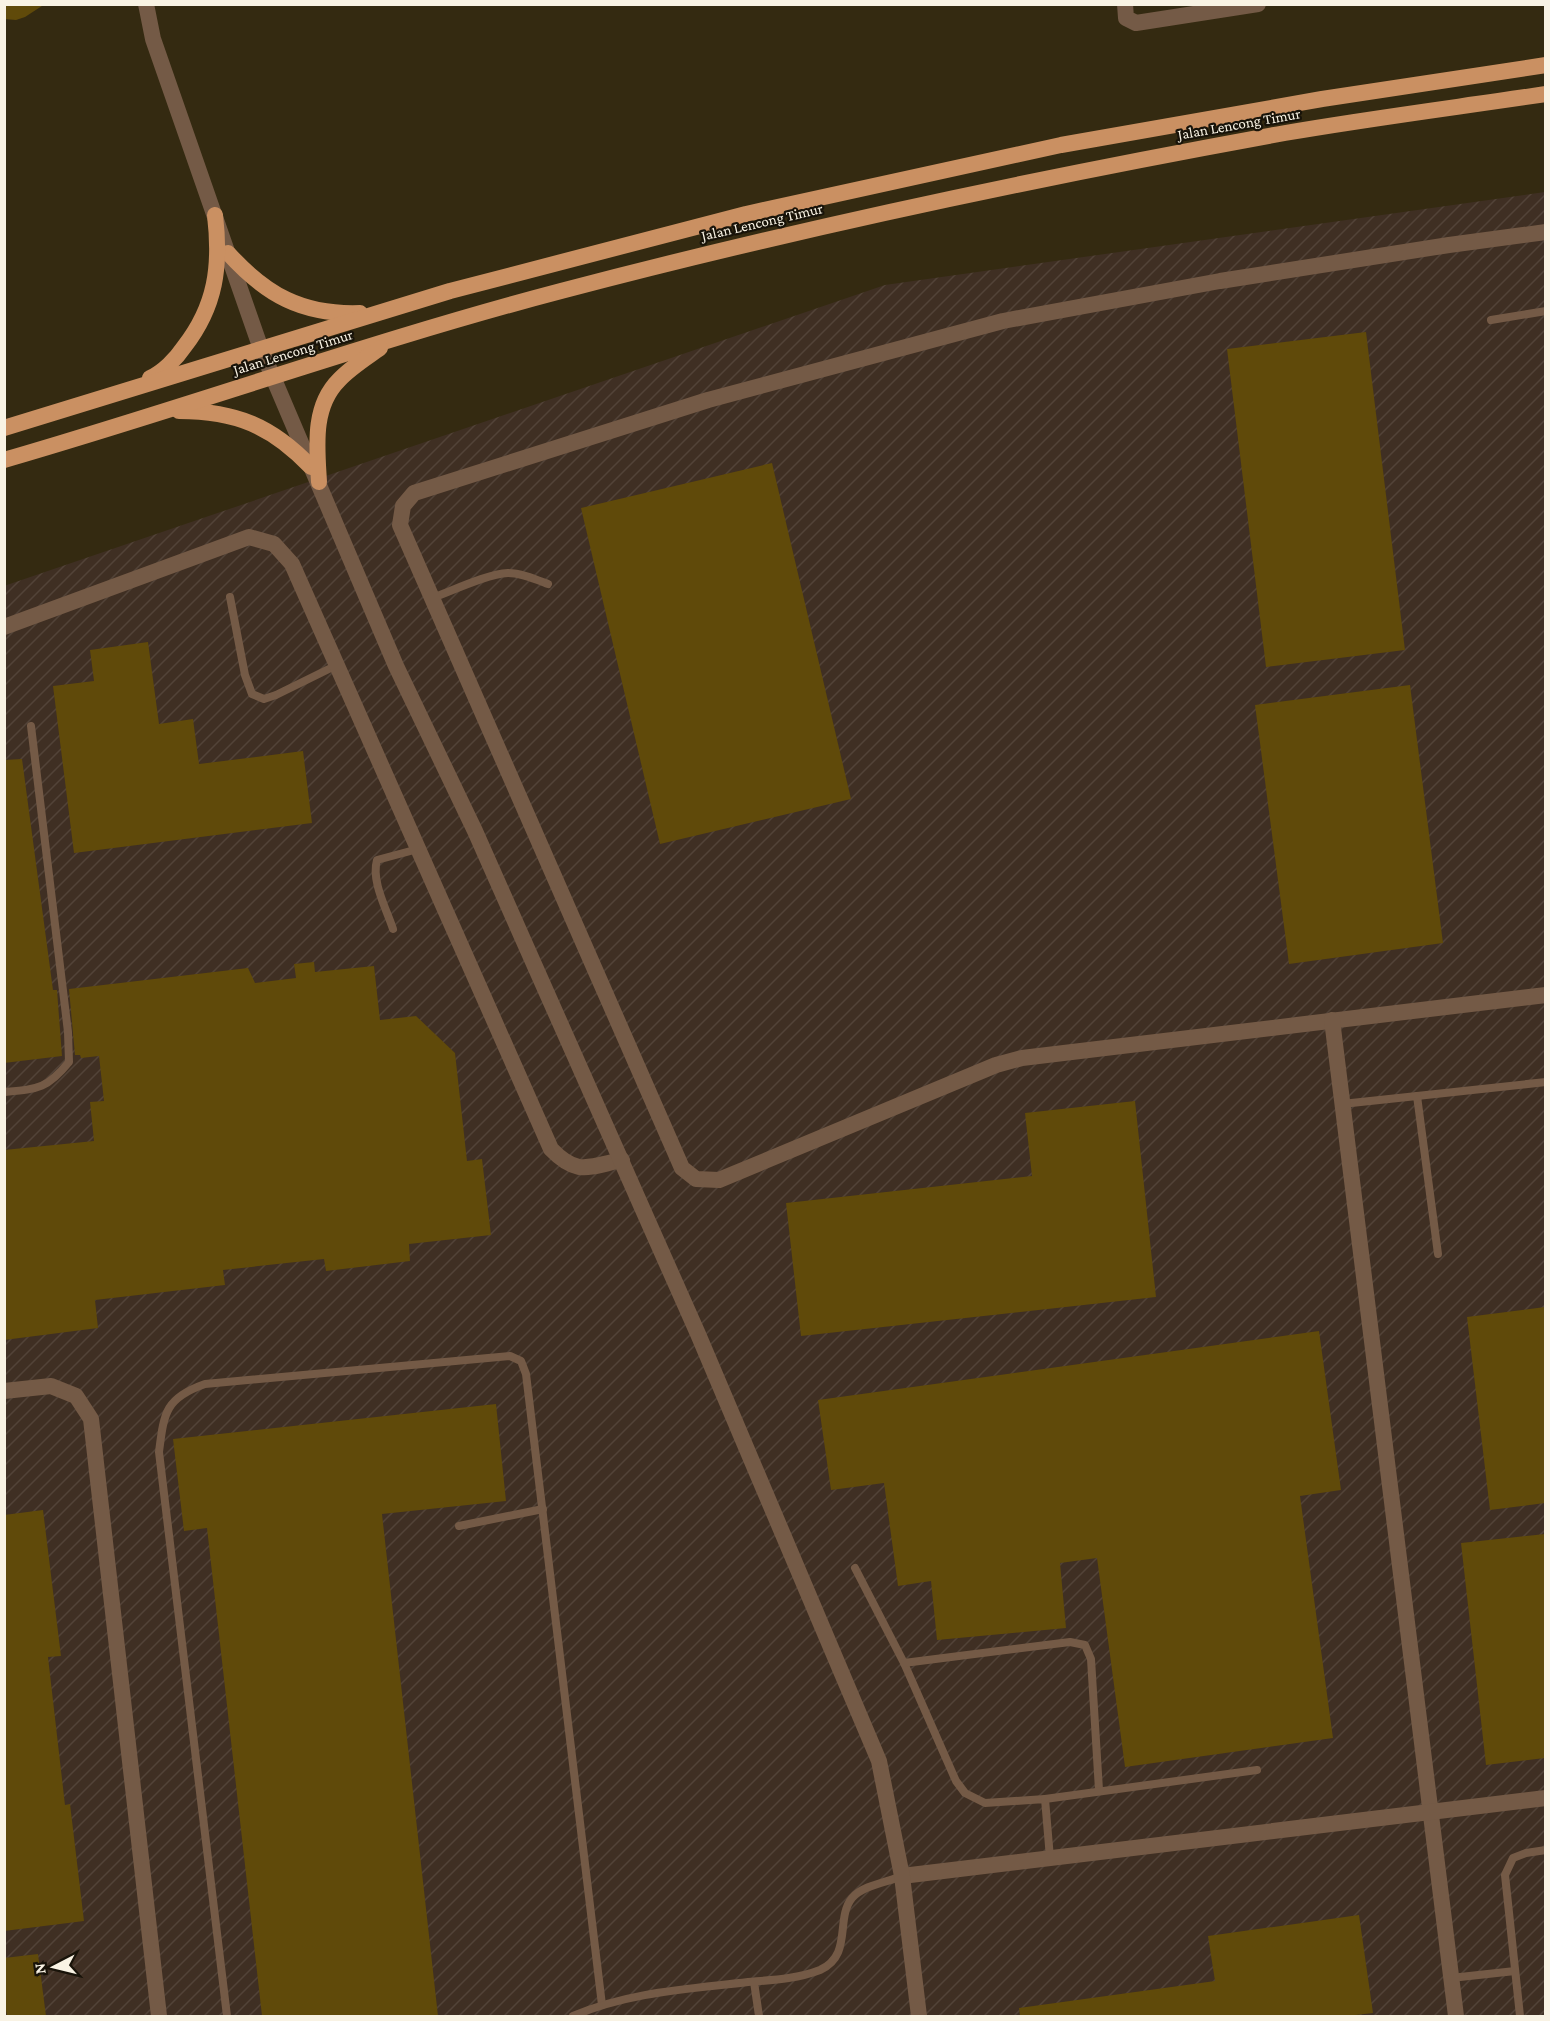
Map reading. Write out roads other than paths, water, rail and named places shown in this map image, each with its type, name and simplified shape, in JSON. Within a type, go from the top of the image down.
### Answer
[{"type":"highway","name":"Jalan Lencong Timur","points":[[4,428],[461,288],[746,214],[1039,150],[1322,99],[1545,64]]},
{"type":"highway","name":"Jalan Lencong Timur","points":[[4,460],[390,341],[556,292],[690,257],[994,189],[1288,133],[1545,94]]},
{"type":"highway","points":[[128,390],[155,376],[177,356],[196,332],[209,305],[216,276],[218,246],[215,215]]},
{"type":"highway","points":[[228,253],[254,280],[294,304],[321,312],[378,313]]},
{"type":"highway","points":[[319,482],[318,427],[321,406],[329,391],[340,378],[390,341]]},
{"type":"highway","points":[[165,411],[220,413],[246,420],[292,447],[311,467]]},
{"type":"street","points":[[146,4],[153,39],[272,377],[396,666],[475,831],[622,1160],[879,1761],[902,1876],[919,2016]]},
{"type":"street","points":[[1125,4],[1126,18],[1136,23],[1258,4]]},
{"type":"street","points":[[1545,232],[1449,244],[1220,281],[1003,321],[708,400],[414,493],[403,506],[400,525],[682,1168],[696,1179],[719,1180],[985,1069],[1022,1058],[1545,994]]},
{"type":"street","points":[[4,627],[249,537],[274,544],[292,564],[551,1149],[564,1162],[579,1168],[622,1160]]},
{"type":"street","points":[[1332,1020],[1456,2016]]},
{"type":"street","points":[[4,1391],[51,1386],[76,1396],[91,1419],[159,2016]]},
{"type":"street","points":[[902,1876],[1545,1798]]},
{"type":"lane","points":[[1491,320],[1545,310]]},
{"type":"lane","points":[[432,598],[482,579],[507,573],[527,576],[548,584]]},
{"type":"lane","points":[[230,597],[245,675],[252,694],[264,699],[276,695],[337,665]]},
{"type":"lane","points":[[4,1092],[38,1089],[56,1077],[69,1062],[68,1032],[31,726]]},
{"type":"lane","points":[[393,929],[376,879],[374,870],[377,860],[418,849]]},
{"type":"lane","points":[[1342,1104],[1545,1082]]},
{"type":"lane","points":[[1417,1096],[1438,1254]]},
{"type":"lane","points":[[227,2016],[159,1452],[163,1423],[170,1405],[184,1392],[205,1384],[510,1356],[521,1361],[526,1374],[602,2005]]},
{"type":"lane","points":[[459,1526],[543,1509]]},
{"type":"lane","points":[[855,1568],[904,1663],[956,1781],[965,1793],[985,1803],[1045,1799],[1257,1770]]},
{"type":"lane","points":[[904,1663],[1070,1642],[1085,1645],[1091,1659],[1099,1790]]},
{"type":"lane","points":[[1045,1799],[1050,1858]]},
{"type":"lane","points":[[1520,2016],[1505,1875],[1513,1858],[1545,1850]]},
{"type":"lane","points":[[573,2016],[602,2005],[651,1993],[795,1977],[824,1968],[834,1959],[840,1946],[847,1909],[852,1899],[860,1892],[902,1876]]},
{"type":"lane","points":[[1451,1978],[1515,1971]]},
{"type":"lane","points":[[754,1982],[759,2016]]}]
